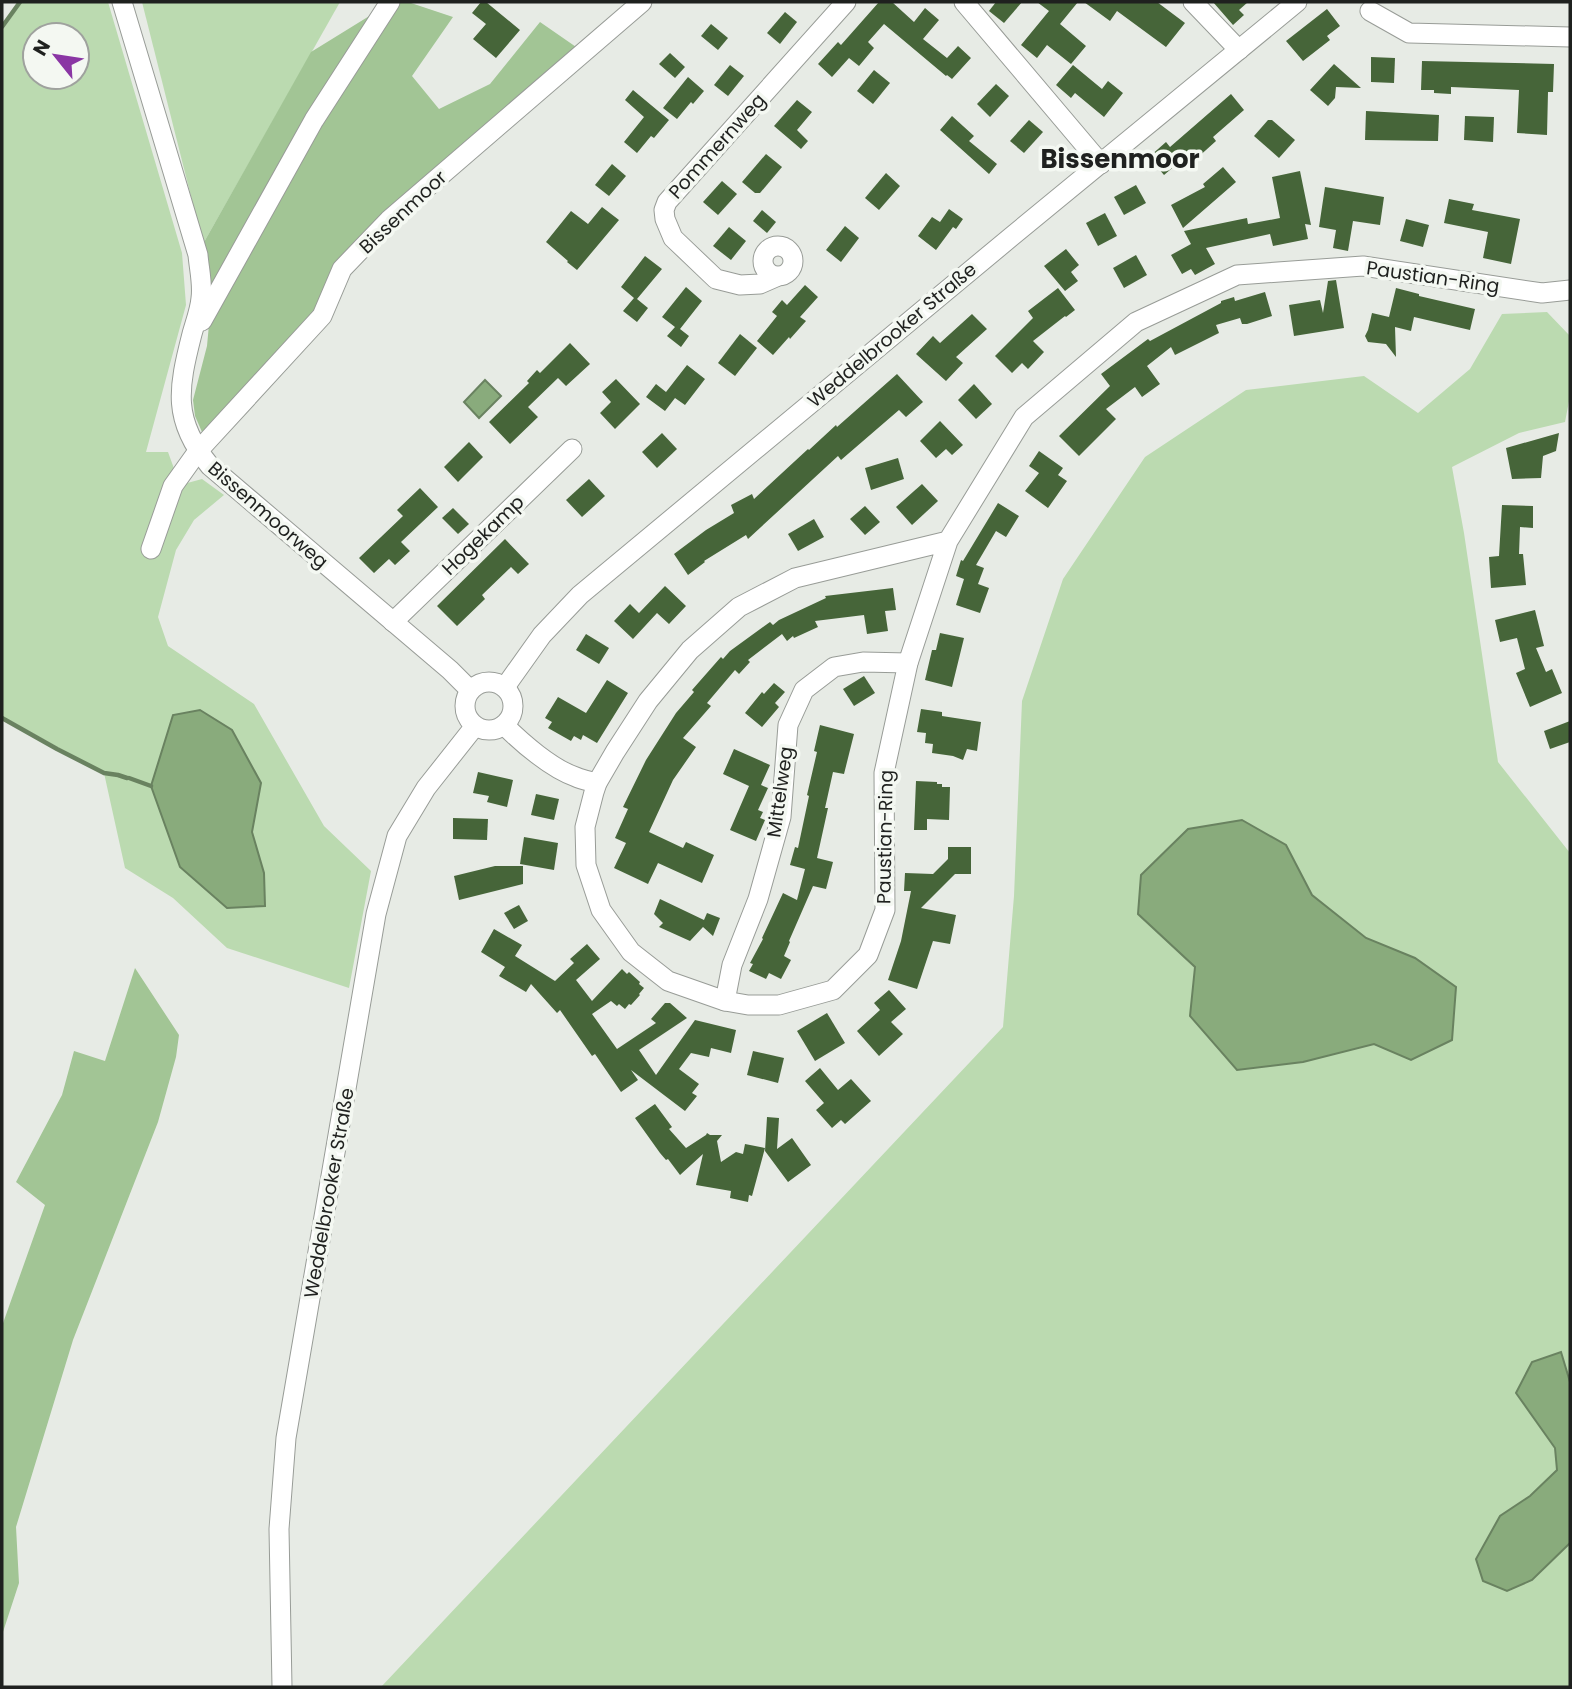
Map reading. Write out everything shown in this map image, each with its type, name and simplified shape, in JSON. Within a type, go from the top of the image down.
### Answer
[{"type":"street","name":"Bissenmoorweg","points":[[122,2],[198,255],[201,298],[183,368],[180,395],[184,424],[198,451],[210,466],[470,690]]},
{"type":"street","points":[[190,343],[314,120],[390,2]]},
{"type":"street","name":"Bissenmoor","points":[[151,549],[173,486],[198,451],[323,316],[342,269],[389,220],[642,2]]},
{"type":"street","name":"Pommernweg","points":[[776,276],[760,284],[740,285],[716,279],[673,239],[664,210],[667,202],[846,2]]},
{"type":"street","points":[[964,2],[1101,164]]},
{"type":"street","points":[[1193,2],[1239,50]]},
{"type":"street","name":"Weddelbrooker Straße","points":[[505,687],[541,635],[580,595],[1297,2]]},
{"type":"street","points":[[1370,12],[1409,33],[1570,37]]},
{"type":"street","name":"Paustian-Ring","points":[[948,541],[795,578],[739,607],[690,650],[648,701],[597,783],[585,827],[586,865],[601,910],[631,952],[668,981],[725,1001],[748,1005],[779,1005],[833,990],[868,955],[885,910],[884,774],[908,663],[948,541],[1024,417],[1136,322],[1237,275],[1363,266],[1542,293],[1570,290]]},
{"type":"street","name":"Hogekamp","points":[[393,622],[572,449]]},
{"type":"street","name":"Mittelweg","points":[[725,1001],[732,965],[758,899],[780,817],[789,725],[804,690],[834,667],[863,662],[908,663]]},
{"type":"street","points":[[491,681],[505,687],[514,706],[509,720],[505,725],[490,730],[475,726],[469,720],[465,705],[470,690],[483,682],[491,681]]},
{"type":"street","points":[[505,725],[537,754],[563,771],[597,783]]},
{"type":"street","name":"Weddelbrooker Straße","points":[[282,1687],[279,1529],[286,1438],[376,914],[397,836],[426,788],[475,726]]},
{"type":"shaded area","points":[[22,2],[108,2],[182,253],[186,305],[146,452],[168,452],[180,485],[202,479],[224,495],[194,520],[176,550],[158,617],[168,646],[254,704],[324,826],[371,871],[349,988],[227,948],[173,898],[125,868],[104,773],[2,716],[2,31]],"holes":[[[173,715],[261,783],[252,832],[264,873],[180,867],[151,786]]]},
{"type":"shaded area","points":[[142,2],[340,2],[203,244]]},
{"type":"shaded area","points":[[392,2],[408,2],[453,17],[412,76],[439,109],[490,84],[540,22],[579,49],[384,219],[320,313],[210,431],[202,432],[195,416],[193,400],[207,346],[212,292],[203,244],[311,52]]},
{"type":"shaded area","points":[[1547,312],[1570,336],[1570,396],[1565,422],[1519,433],[1452,467],[1498,762],[1570,853],[1570,1687],[381,1687],[1003,1027],[1014,896],[1022,701],[1063,579],[1145,457],[1246,390],[1364,376],[1418,413],[1470,369],[1502,314]]},
{"type":"shaded area","points":[[485,380],[501,396],[479,418],[464,402]]},
{"type":"shaded area","points":[[200,710],[232,730],[261,783],[252,832],[264,873],[265,906],[227,908],[180,867],[151,786],[173,715]]},
{"type":"shaded area","points":[[1242,820],[1286,845],[1312,895],[1366,938],[1415,958],[1456,987],[1452,1040],[1411,1060],[1374,1044],[1303,1062],[1237,1070],[1190,1016],[1195,967],[1138,914],[1141,875],[1188,829]]},
{"type":"shaded area","points":[[135,968],[179,1035],[176,1057],[158,1122],[73,1340],[16,1527],[19,1583],[2,1635],[2,1326],[45,1205],[16,1182],[62,1095],[74,1051],[105,1061]]},
{"type":"shaded area","points":[[1561,1352],[1570,1382],[1570,1543],[1532,1580],[1507,1591],[1483,1581],[1476,1559],[1500,1516],[1530,1496],[1557,1470],[1555,1448],[1516,1393],[1532,1362]]},
{"type":"building","points":[[481,2],[486,2],[520,30],[496,58],[473,39],[486,24],[472,13]]},
{"type":"building","points":[[879,2],[892,2],[914,22],[925,8],[939,20],[923,39],[947,58],[958,46],[971,58],[952,79],[884,24],[868,42],[874,48],[859,66],[849,58],[832,77],[818,64],[838,42],[841,45]]},
{"type":"building","points":[[996,2],[1022,2],[1004,23],[989,11]]},
{"type":"building","points":[[1037,2],[1078,2],[1060,24],[1086,46],[1071,64],[1047,45],[1037,58],[1021,45],[1049,11]]},
{"type":"building","points":[[1084,2],[1157,2],[1185,23],[1166,47],[1117,11],[1110,21]]},
{"type":"building","points":[[1213,2],[1248,2],[1239,10],[1244,15],[1233,25]]},
{"type":"building","points":[[1327,9],[1340,26],[1327,36],[1330,40],[1303,61],[1286,41]]},
{"type":"building","points":[[785,12],[797,22],[780,44],[767,33]]},
{"type":"building","points":[[711,24],[728,38],[718,50],[701,36]]},
{"type":"building","points":[[670,53],[685,67],[675,78],[659,64]]},
{"type":"building","points":[[1371,57],[1395,58],[1394,83],[1371,82]]},
{"type":"building","points":[[1422,61],[1554,64],[1553,92],[1548,92],[1547,135],[1517,133],[1519,90],[1451,87],[1451,94],[1421,90]]},
{"type":"building","points":[[1334,64],[1361,88],[1336,87],[1335,98],[1328,106],[1310,90]]},
{"type":"building","points":[[730,65],[744,76],[728,96],[714,85]]},
{"type":"building","points":[[1073,65],[1102,89],[1108,81],[1123,93],[1104,117],[1075,93],[1071,98],[1056,85]]},
{"type":"building","points":[[874,70],[890,83],[873,104],[857,91]]},
{"type":"building","points":[[688,77],[704,91],[677,119],[663,108]]},
{"type":"building","points":[[996,84],[1009,96],[990,117],[977,104]]},
{"type":"building","points":[[633,90],[669,120],[637,153],[624,142],[644,117],[625,100]]},
{"type":"building","points":[[1231,94],[1244,110],[1213,137],[1216,141],[1196,159],[1191,152],[1164,175],[1149,157],[1166,142],[1170,147]]},
{"type":"building","points":[[797,100],[812,112],[797,130],[808,141],[801,149],[774,126]]},
{"type":"building","points":[[1366,111],[1439,115],[1438,141],[1365,140]]},
{"type":"building","points":[[952,116],[974,136],[969,141],[997,164],[989,174],[940,130]]},
{"type":"building","points":[[1465,116],[1494,117],[1493,142],[1464,140]]},
{"type":"building","points":[[1029,120],[1043,132],[1024,153],[1010,141]]},
{"type":"building","points":[[1268,120],[1272,120],[1295,140],[1279,158],[1254,136]]},
{"type":"building","points":[[766,154],[782,167],[760,193],[755,193],[742,182]]},
{"type":"building","points":[[612,164],[626,176],[609,196],[595,185]]},
{"type":"building","points":[[1223,167],[1236,182],[1183,228],[1171,205],[1205,187],[1203,184]]},
{"type":"building","points":[[1300,171],[1311,225],[1305,224],[1308,239],[1273,246],[1270,234],[1206,248],[1215,264],[1195,275],[1191,269],[1182,274],[1171,255],[1191,244],[1184,231],[1247,218],[1248,224],[1280,218],[1272,177]]},
{"type":"building","points":[[886,173],[900,186],[879,210],[865,198]]},
{"type":"building","points":[[722,181],[737,194],[718,215],[703,202]]},
{"type":"building","points":[[1136,185],[1146,203],[1124,215],[1114,197]]},
{"type":"building","points":[[1325,187],[1384,197],[1380,225],[1353,221],[1348,251],[1333,248],[1336,230],[1319,227]]},
{"type":"building","points":[[1449,199],[1474,204],[1472,210],[1520,219],[1511,264],[1483,258],[1488,232],[1444,223]]},
{"type":"building","points":[[602,207],[619,220],[577,270],[546,242],[571,211],[588,224]]},
{"type":"building","points":[[949,209],[963,219],[956,229],[953,227],[936,250],[918,236],[932,217],[940,222]]},
{"type":"building","points":[[762,210],[776,222],[767,233],[753,221]]},
{"type":"building","points":[[1105,213],[1117,236],[1098,246],[1086,223]]},
{"type":"building","points":[[1406,219],[1429,225],[1423,247],[1400,241]]},
{"type":"building","points":[[845,226],[859,238],[841,262],[826,250]]},
{"type":"building","points":[[729,227],[746,241],[731,260],[713,246]]},
{"type":"building","points":[[1066,249],[1079,265],[1071,272],[1078,281],[1065,291],[1044,266]]},
{"type":"building","points":[[1136,255],[1147,275],[1124,288],[1113,268]]},
{"type":"building","points":[[645,256],[662,269],[637,299],[648,308],[637,322],[623,311],[634,298],[621,287]]},
{"type":"building","points":[[1336,280],[1344,328],[1294,336],[1289,305],[1320,300],[1323,313],[1328,281]]},
{"type":"building","points":[[805,285],[818,297],[800,317],[806,321],[773,355],[757,341],[777,316],[772,312],[782,300],[787,305]]},
{"type":"building","points":[[686,287],[702,301],[680,329],[689,336],[681,347],[667,336],[675,327],[662,317]]},
{"type":"building","points":[[1058,288],[1075,310],[1033,341],[1044,352],[1028,369],[1022,363],[1012,373],[995,356],[1033,318],[1028,311]]},
{"type":"building","points":[[1396,288],[1475,309],[1470,330],[1414,317],[1411,331],[1395,327],[1396,357],[1386,344],[1368,342],[1365,336],[1372,313],[1389,317]]},
{"type":"building","points":[[1265,292],[1272,316],[1247,324],[1242,324],[1240,318],[1216,325],[1219,333],[1175,355],[1171,347],[1147,366],[1160,384],[1142,397],[1135,387],[1106,409],[1116,419],[1079,456],[1059,436],[1110,386],[1101,374],[1148,339],[1150,341],[1221,301],[1234,297],[1235,301]]},
{"type":"building","points":[[972,314],[987,329],[956,357],[963,363],[946,381],[916,354],[933,336],[940,343]]},
{"type":"building","points":[[740,334],[757,348],[735,376],[718,363]]},
{"type":"building","points":[[570,343],[590,364],[566,386],[558,378],[528,407],[538,417],[510,444],[489,422],[529,383],[527,381],[537,370],[540,373]]},
{"type":"building","points":[[687,365],[705,379],[685,405],[675,398],[665,411],[646,397],[656,384],[666,392]]},
{"type":"building","points":[[897,374],[923,402],[906,417],[899,410],[841,460],[838,456],[748,539],[746,535],[704,561],[688,575],[674,554],[734,513],[731,505],[752,494],[754,499],[808,449]]},
{"type":"building","points":[[616,379],[640,404],[615,429],[600,413],[611,402],[602,392]]},
{"type":"building","points":[[974,384],[992,404],[976,419],[958,400]]},
{"type":"building","points":[[940,421],[963,445],[952,455],[946,449],[936,458],[920,441]]},
{"type":"building","points":[[662,433],[677,449],[657,468],[642,452]]},
{"type":"building","points":[[1559,433],[1556,451],[1543,456],[1541,478],[1512,479],[1506,448]]},
{"type":"building","points":[[469,442],[483,457],[458,482],[444,467]]},
{"type":"building","points":[[1039,451],[1063,468],[1058,475],[1067,481],[1048,508],[1025,491],[1039,473],[1029,466]]},
{"type":"building","points":[[898,458],[904,479],[871,490],[865,468]]},
{"type":"building","points":[[589,479],[605,496],[582,517],[566,500]]},
{"type":"building","points":[[922,484],[938,501],[912,525],[896,507]]},
{"type":"building","points":[[420,488],[438,507],[401,542],[410,551],[395,565],[389,559],[374,573],[359,558],[403,516],[397,510]]},
{"type":"building","points":[[998,503],[1019,516],[1006,537],[996,531],[976,565],[984,568],[978,584],[989,588],[980,613],[956,605],[964,579],[956,576],[961,560],[963,561]]},
{"type":"building","points":[[1502,505],[1533,506],[1533,528],[1520,527],[1519,554],[1523,554],[1526,585],[1491,588],[1489,557],[1499,556]]},
{"type":"building","points":[[865,506],[880,522],[865,535],[850,519]]},
{"type":"building","points":[[453,508],[469,524],[458,534],[442,518]]},
{"type":"building","points":[[814,519],[824,537],[798,551],[788,534]]},
{"type":"building","points":[[505,539],[529,564],[518,574],[511,567],[482,595],[485,599],[457,626],[437,606]]},
{"type":"building","points":[[665,586],[686,606],[669,624],[657,613],[633,639],[614,621],[630,604],[639,613]]},
{"type":"building","points":[[893,588],[896,610],[885,611],[888,631],[867,634],[864,615],[815,621],[818,627],[787,641],[782,634],[748,660],[750,662],[739,674],[735,670],[707,703],[711,706],[683,738],[696,747],[673,780],[649,832],[683,848],[686,842],[714,855],[702,883],[658,863],[648,884],[614,868],[626,843],[615,838],[628,809],[623,807],[646,760],[676,713],[694,692],[692,690],[721,657],[723,659],[770,622],[773,625],[826,598],[825,596]]},
{"type":"building","points":[[1535,610],[1544,646],[1536,648],[1546,672],[1552,669],[1562,693],[1530,707],[1516,673],[1525,669],[1517,638],[1500,642],[1495,620]]},
{"type":"building","points":[[940,633],[964,638],[952,687],[925,680],[932,650],[936,650]]},
{"type":"building","points":[[586,634],[609,648],[599,664],[576,650]]},
{"type":"building","points":[[864,676],[875,693],[854,706],[843,689]]},
{"type":"building","points":[[607,680],[628,693],[597,743],[583,735],[581,740],[574,736],[571,741],[548,728],[552,722],[545,718],[558,697],[586,713]]},
{"type":"building","points":[[774,683],[785,692],[775,703],[779,707],[762,727],[745,713],[762,692],[764,694]]},
{"type":"building","points":[[921,709],[942,712],[942,716],[981,722],[977,751],[967,749],[963,760],[932,753],[933,744],[925,743],[926,733],[917,732]]},
{"type":"building","points":[[1570,721],[1570,742],[1550,749],[1544,731]]},
{"type":"building","points":[[820,725],[854,734],[844,774],[833,772],[825,808],[828,808],[817,858],[833,862],[826,889],[813,886],[789,941],[784,956],[791,960],[781,979],[769,973],[766,979],[749,971],[753,964],[750,963],[783,893],[797,900],[805,869],[790,865],[795,847],[798,848]]},
{"type":"building","points":[[734,749],[770,765],[761,785],[768,788],[758,810],[763,812],[760,818],[765,820],[756,841],[730,830],[749,786],[723,774]]},
{"type":"building","points":[[478,772],[513,780],[507,807],[487,802],[489,796],[473,793]]},
{"type":"building","points":[[916,781],[937,782],[942,784],[942,787],[950,787],[949,820],[927,819],[927,830],[914,830]]},
{"type":"building","points":[[536,794],[559,799],[554,820],[531,815]]},
{"type":"building","points":[[453,818],[488,819],[487,840],[453,839]]},
{"type":"building","points":[[524,837],[558,843],[554,870],[520,864]]},
{"type":"building","points":[[948,847],[971,847],[971,874],[955,874],[921,908],[956,915],[950,944],[933,941],[917,989],[888,980],[901,941],[911,891],[904,891],[905,873],[933,874],[948,859]]},
{"type":"building","points":[[495,866],[523,866],[523,884],[459,900],[454,876]]},
{"type":"building","points":[[660,899],[704,920],[707,913],[720,918],[713,936],[703,927],[690,941],[659,927],[663,923],[654,914]]},
{"type":"building","points":[[519,905],[528,921],[514,929],[504,913]]},
{"type":"building","points":[[494,929],[522,945],[515,956],[555,981],[574,963],[570,959],[587,944],[600,959],[576,980],[592,1001],[622,969],[640,982],[644,988],[625,1009],[611,1001],[592,1014],[617,1049],[656,1023],[651,1019],[665,1003],[670,1003],[687,1018],[639,1050],[656,1075],[695,1020],[736,1030],[731,1053],[711,1048],[709,1057],[691,1053],[679,1069],[699,1084],[692,1093],[697,1096],[685,1111],[631,1070],[638,1080],[621,1092],[560,1010],[557,1013],[531,984],[526,992],[499,976],[505,967],[481,952]]},
{"type":"building","points":[[889,990],[906,1009],[891,1022],[903,1034],[879,1056],[857,1031],[880,1010],[874,1003]]},
{"type":"building","points":[[827,1013],[845,1043],[815,1061],[797,1031]]},
{"type":"building","points":[[753,1051],[784,1058],[778,1083],[747,1075]]},
{"type":"building","points":[[820,1068],[838,1090],[851,1079],[871,1101],[845,1124],[841,1120],[832,1128],[816,1110],[824,1103],[805,1081]]},
{"type":"building","points":[[655,1104],[672,1127],[669,1129],[686,1148],[707,1133],[722,1135],[717,1141],[721,1162],[736,1152],[743,1154],[745,1144],[765,1148],[748,1202],[730,1198],[731,1191],[696,1185],[703,1154],[680,1175],[635,1118]]},
{"type":"building","points":[[767,1117],[779,1118],[777,1149],[792,1138],[811,1165],[788,1182],[765,1151]]},
{"type":"waterway","points":[[2,27],[20,2]]},
{"type":"waterway","points":[[2,718],[104,773],[127,778]]},
{"type":"waterway","points":[[129,778],[151,786]]},
{"type":"district","name":"Bissenmoor","points":[[1120,159]]}]
